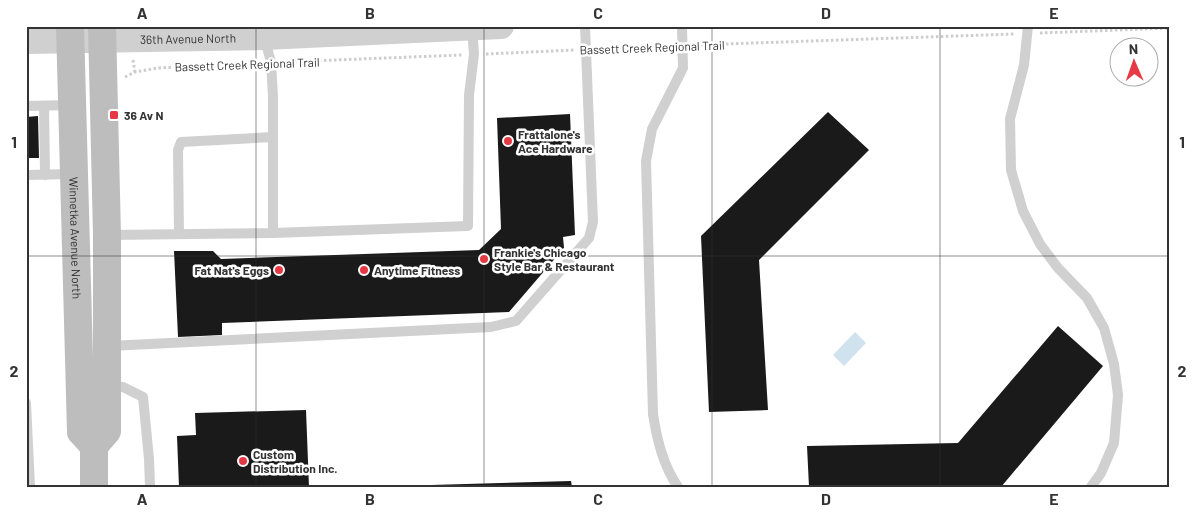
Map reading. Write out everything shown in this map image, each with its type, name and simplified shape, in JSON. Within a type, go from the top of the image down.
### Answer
[{"type":"main road","points":[[94,487],[94,446],[107,431],[107,235],[102,33]]},
{"type":"main road","name":"Winnetka Avenue North","points":[[70,34],[81,432],[94,446]]},
{"type":"street","name":"36th Avenue North","points":[[26,41],[70,34],[263,32],[501,26]]},
{"type":"lane","points":[[107,346],[491,327],[516,322],[589,238],[593,222],[585,26]]},
{"type":"lane","points":[[678,487],[658,445],[653,414],[646,161],[652,129],[682,68],[682,26]]},
{"type":"lane","points":[[107,235],[272,233],[468,226],[469,95],[474,54],[472,27]]},
{"type":"lane","points":[[1028,30],[1024,65],[1010,119],[1011,170],[1023,211],[1040,244],[1058,268],[1087,298],[1104,328],[1114,364],[1118,395],[1114,443],[1101,473],[1091,487]]},
{"type":"lane","points":[[263,32],[271,62],[273,137],[272,233]]},
{"type":"lane","points":[[26,106],[72,105]]},
{"type":"lane","points":[[44,106],[45,175]]},
{"type":"lane","points":[[179,234],[178,150],[181,142],[273,137]]},
{"type":"lane","points":[[26,175],[74,174]]},
{"type":"lane","points":[[107,386],[123,387],[143,397],[150,459],[150,487]]},
{"type":"lane","points":[[26,403],[30,487]]},
{"type":"path","name":"Bassett Creek Regional Trail","points":[[135,72],[158,68],[271,62],[1028,30],[1170,28]]},
{"type":"water","points":[[855,332],[866,343],[844,366],[833,355]]},
{"type":"building","points":[[828,112],[869,150],[759,260],[768,410],[709,412],[701,236]]},
{"type":"building","points":[[570,114],[575,235],[563,237],[564,248],[509,312],[222,323],[222,335],[178,337],[174,251],[213,251],[221,259],[479,250],[501,229],[497,118]]},
{"type":"building","points":[[38,116],[39,158],[26,158],[26,117]]},
{"type":"building","points":[[1058,326],[1103,366],[1001,487],[809,487],[807,446],[958,443]]},
{"type":"building","name":"Custom Distribution Inc.","points":[[306,410],[309,487],[179,487],[177,436],[196,435],[195,413]]},
{"type":"building","points":[[571,481],[572,487],[431,487],[431,485]]},
{"type":"place","name":"36 Av N","points":[[114,115]]},
{"type":"place","name":"Frattalone's Ace Hardware","points":[[508,141]]},
{"type":"place","name":"Frankie's Chicago Style Bar & Restaurant","points":[[484,259]]},
{"type":"place","name":"Fat Nat's Eggs","points":[[279,270]]},
{"type":"place","name":"Anytime Fitness","points":[[364,270]]},
{"type":"place","name":"Custom Distribution Inc.","points":[[243,461]]}]
